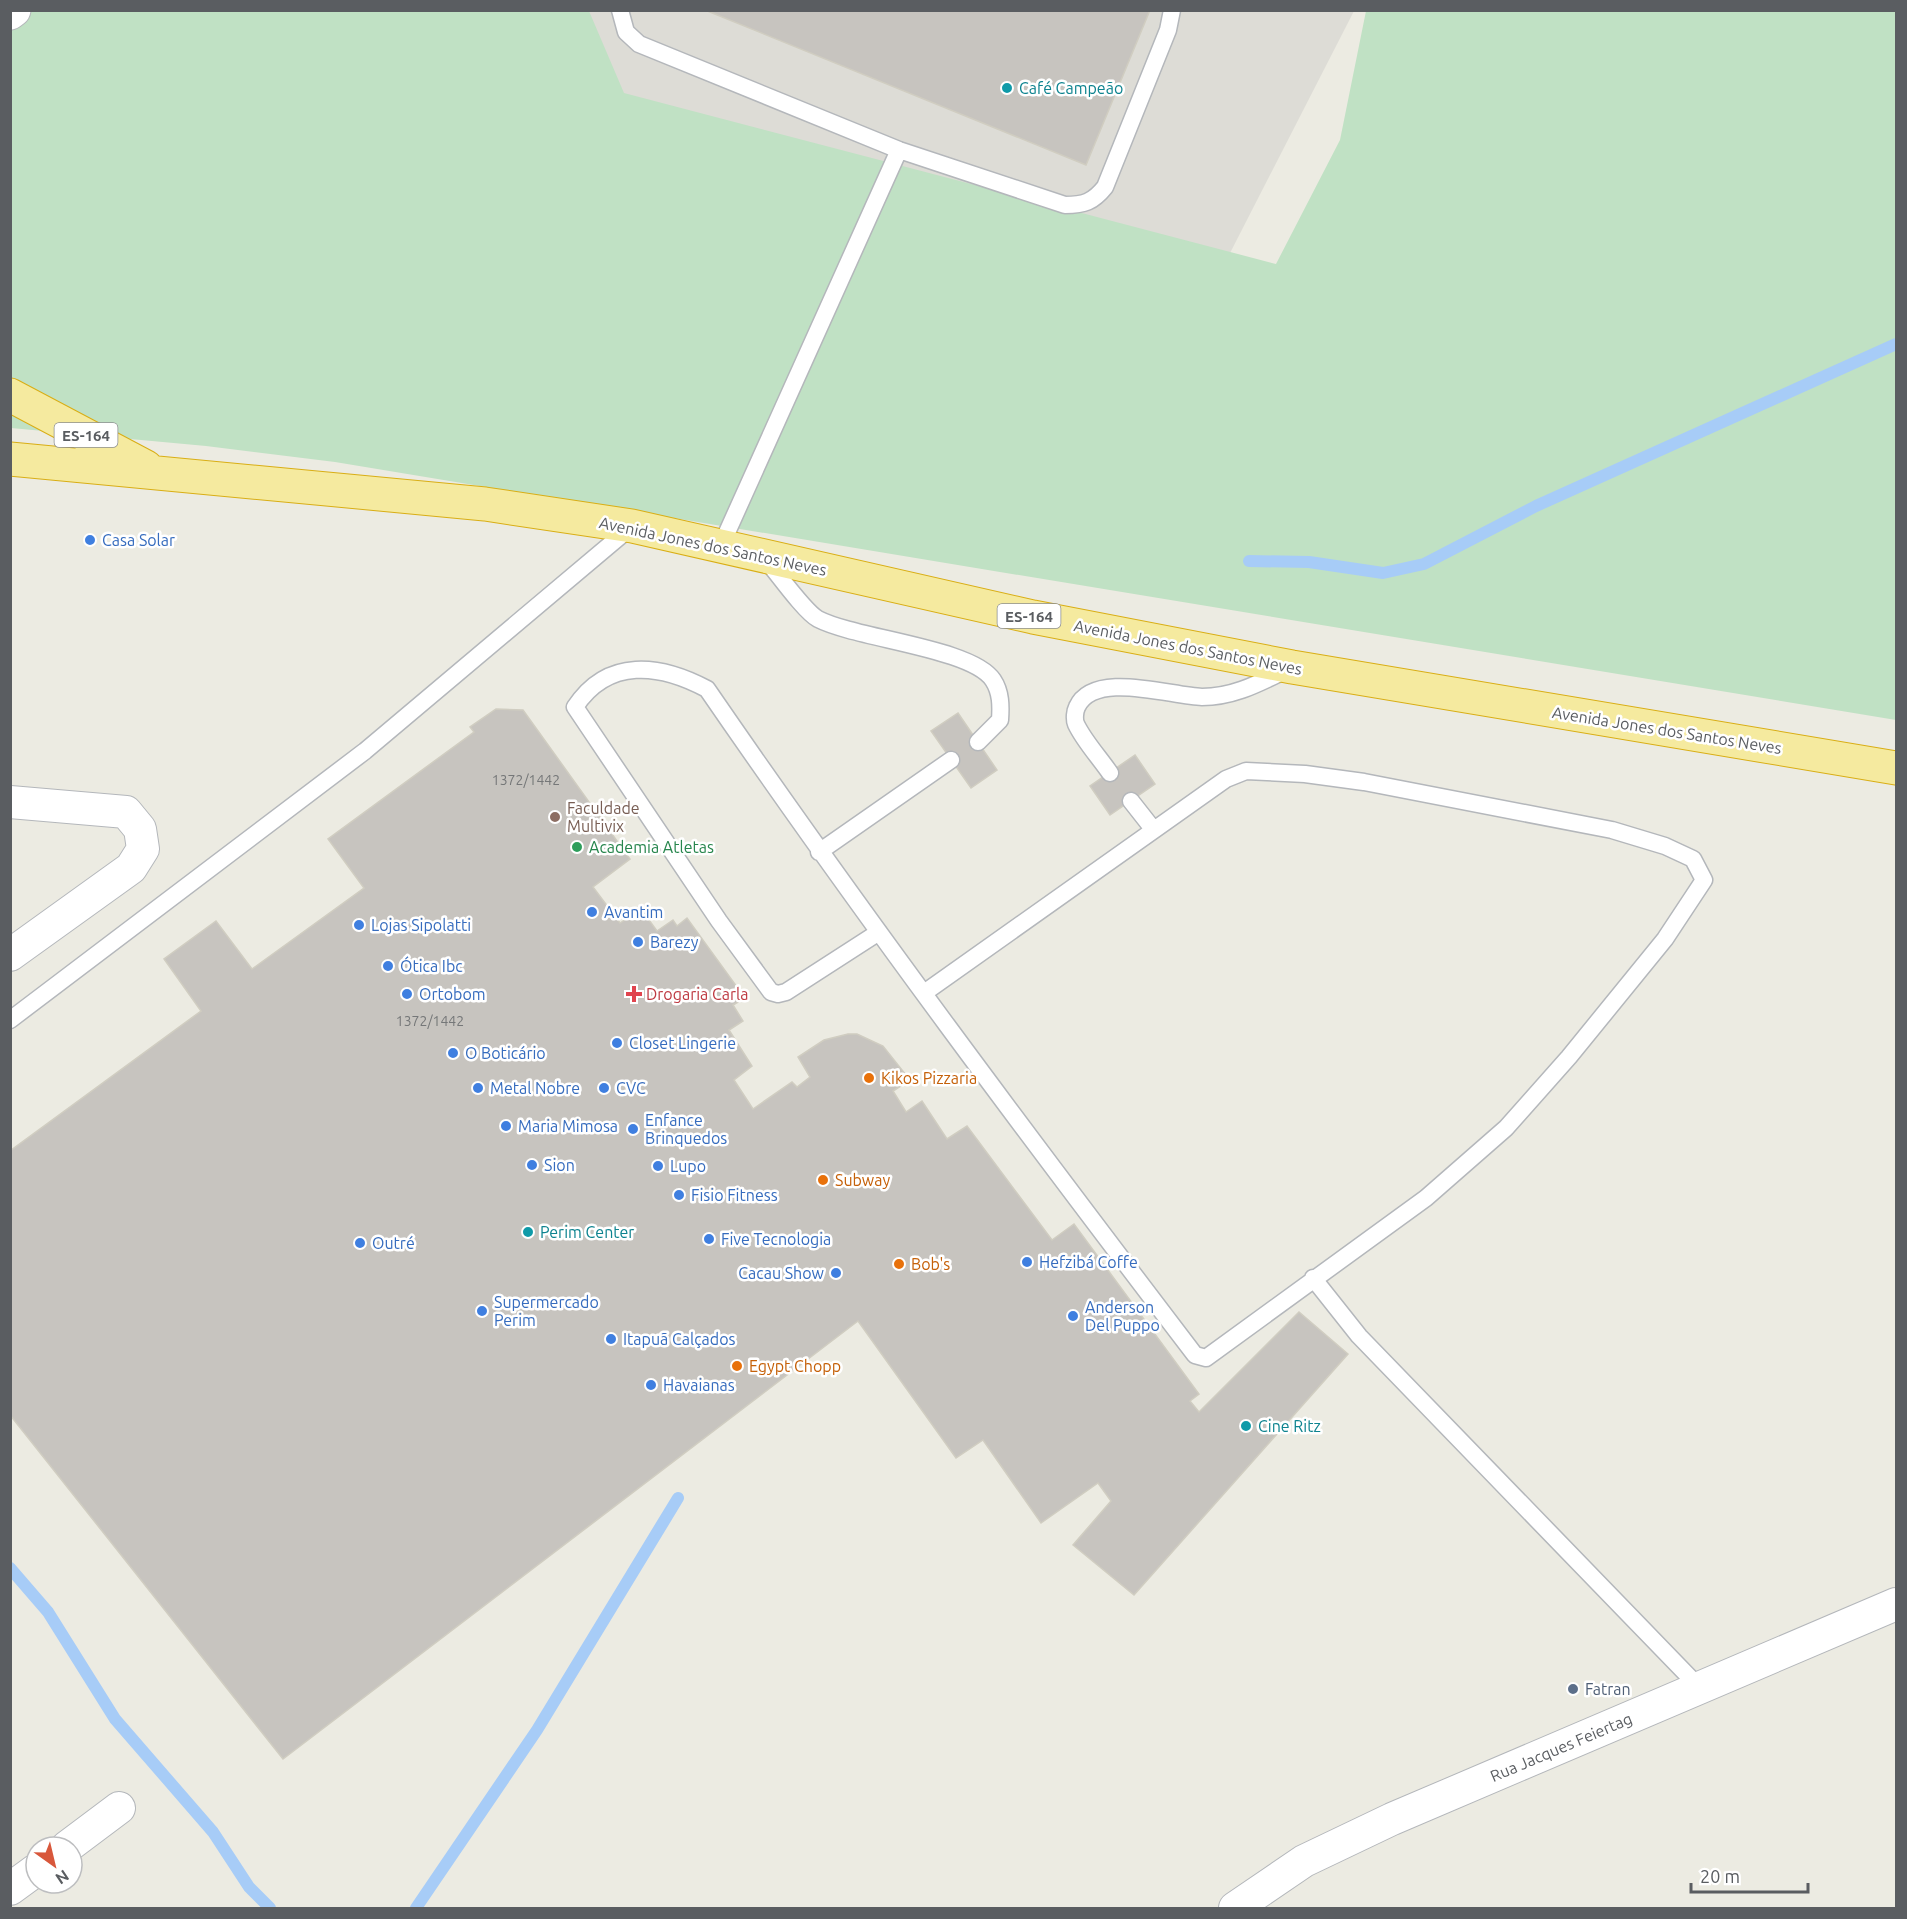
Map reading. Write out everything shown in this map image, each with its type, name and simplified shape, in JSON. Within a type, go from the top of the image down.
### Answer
[{"type":"highway","name":"Avenida Jones dos Santos Neves","points":[[10,395],[161,474]]},
{"type":"highway","name":"Avenida Jones dos Santos Neves","points":[[10,459],[485,504],[632,526],[720,548],[763,555],[1033,617],[1292,667],[1896,768]]},
{"type":"street","points":[[10,802],[126,812],[140,829],[143,849],[130,868],[10,955]]},
{"type":"street","name":"Rua Jacques Feiertag","points":[[1235,1908],[1304,1861],[1392,1819],[1896,1604]]},
{"type":"street","points":[[82,1835],[118,1808]]},
{"type":"street","points":[[10,1888],[24,1878]]},
{"type":"lane","points":[[620,10],[626,32],[639,44],[899,150],[1065,205],[1080,205],[1095,200],[1105,187],[1168,30],[1172,10]]},
{"type":"lane","points":[[720,548],[899,150]]},
{"type":"lane","points":[[10,1020],[365,752],[632,526]]},
{"type":"lane","points":[[763,555],[815,618],[841,629],[927,650],[975,665],[993,679],[1001,700],[1000,720],[978,742]]},
{"type":"lane","points":[[1110,773],[1075,722],[1075,709],[1080,700],[1095,691],[1112,686],[1201,697],[1235,694],[1292,667]]},
{"type":"lane","points":[[879,932],[786,992],[778,994],[771,992],[719,921],[575,707],[583,695],[610,676],[628,670],[649,668],[687,678],[707,689],[819,852],[879,932],[924,993],[1032,1143],[1195,1355],[1201,1358],[1211,1357],[1313,1278],[1426,1198],[1506,1128],[1569,1057],[1665,939],[1704,880],[1693,859],[1665,846],[1612,830],[1364,782],[1305,774],[1246,771],[1226,779],[1153,829],[924,993]]},
{"type":"lane","points":[[819,852],[951,760]]},
{"type":"lane","points":[[1131,801],[1153,829]]},
{"type":"lane","points":[[1313,1278],[1359,1336],[1699,1688]]},
{"type":"shaded area","name":"Café Campeão","points":[[433,11],[1354,11],[1081,544]]},
{"type":"green space","points":[[28,11],[589,11],[624,93],[1276,264],[1340,140],[1366,11],[1896,11],[1896,720],[335,462],[206,446],[11,428],[10,24]]},
{"type":"building","name":"Café Campeão","points":[[705,10],[1150,10],[1086,165]]},
{"type":"building","name":"Perim Center","points":[[496,709],[523,710],[630,859],[593,887],[620,923],[641,909],[657,931],[673,920],[677,926],[687,918],[745,998],[733,1005],[743,1021],[729,1030],[752,1066],[734,1080],[753,1109],[792,1082],[797,1087],[810,1077],[798,1057],[824,1040],[857,1034],[883,1046],[910,1080],[893,1091],[906,1112],[922,1101],[947,1139],[967,1126],[1052,1240],[1074,1224],[1199,1394],[1190,1401],[1199,1412],[1299,1312],[1348,1354],[1134,1595],[1073,1545],[1111,1501],[1098,1483],[1041,1523],[983,1440],[956,1458],[858,1321],[283,1759],[10,1415],[10,1151],[201,1011],[164,959],[216,921],[252,969],[364,888],[328,839],[474,732],[470,727]]},
{"type":"building","points":[[958,713],[997,770],[971,788],[931,731]]},
{"type":"building","points":[[1135,755],[1155,784],[1110,815],[1090,786]]},
{"type":"waterway","points":[[1249,561],[1309,562],[1383,573],[1424,564],[1536,506],[1896,344]]},
{"type":"waterway","points":[[416,1908],[537,1730],[678,1498]]},
{"type":"waterway","points":[[10,1568],[48,1612],[115,1719],[213,1832],[249,1887],[270,1908]]},
{"type":"place","name":"Café Campeão","points":[[1007,88]]},
{"type":"place","name":"Casa Solar","points":[[90,540]]},
{"type":"place","name":"Faculdade Multivix","points":[[555,817]]},
{"type":"place","name":"Academia Atletas","points":[[577,847]]},
{"type":"place","name":"Avantim","points":[[592,912]]},
{"type":"place","name":"Lojas Sipolatti","points":[[359,925]]},
{"type":"place","name":"Barezy","points":[[638,942]]},
{"type":"place","name":"Ótica Ibc","points":[[388,966]]},
{"type":"place","name":"Ortobom","points":[[407,994]]},
{"type":"place","name":"Drogaria Carla","points":[[634,994]]},
{"type":"place","name":"Closet Lingerie","points":[[617,1043]]},
{"type":"place","name":"O Boticário","points":[[453,1053]]},
{"type":"place","name":"Kikos Pizzaria","points":[[869,1078]]},
{"type":"place","name":"Metal Nobre","points":[[478,1088]]},
{"type":"place","name":"CVC","points":[[604,1088]]},
{"type":"place","name":"Maria Mimosa","points":[[506,1126]]},
{"type":"place","name":"Enfance Brinquedos","points":[[633,1129]]},
{"type":"place","name":"Sion","points":[[532,1165]]},
{"type":"place","name":"Lupo","points":[[658,1166]]},
{"type":"place","name":"Subway","points":[[823,1180]]},
{"type":"place","name":"Fisio Fitness","points":[[679,1195]]},
{"type":"place","name":"Perim Center","points":[[528,1232]]},
{"type":"place","name":"Five Tecnologia","points":[[709,1239]]},
{"type":"place","name":"Outré","points":[[360,1243]]},
{"type":"place","name":"Hefzibá Coffe","points":[[1027,1262]]},
{"type":"place","name":"Bob's","points":[[899,1264]]},
{"type":"place","name":"Cacau Show","points":[[836,1273]]},
{"type":"place","name":"Supermercado Perim","points":[[482,1311]]},
{"type":"place","name":"Anderson Del Puppo","points":[[1073,1316]]},
{"type":"place","name":"Itapuã Calçados","points":[[611,1339]]},
{"type":"place","name":"Egypt Chopp","points":[[737,1366]]},
{"type":"place","name":"Havaianas","points":[[651,1385]]},
{"type":"place","name":"Cine Ritz","points":[[1246,1426]]},
{"type":"place","name":"Fatran","points":[[1573,1689]]}]
